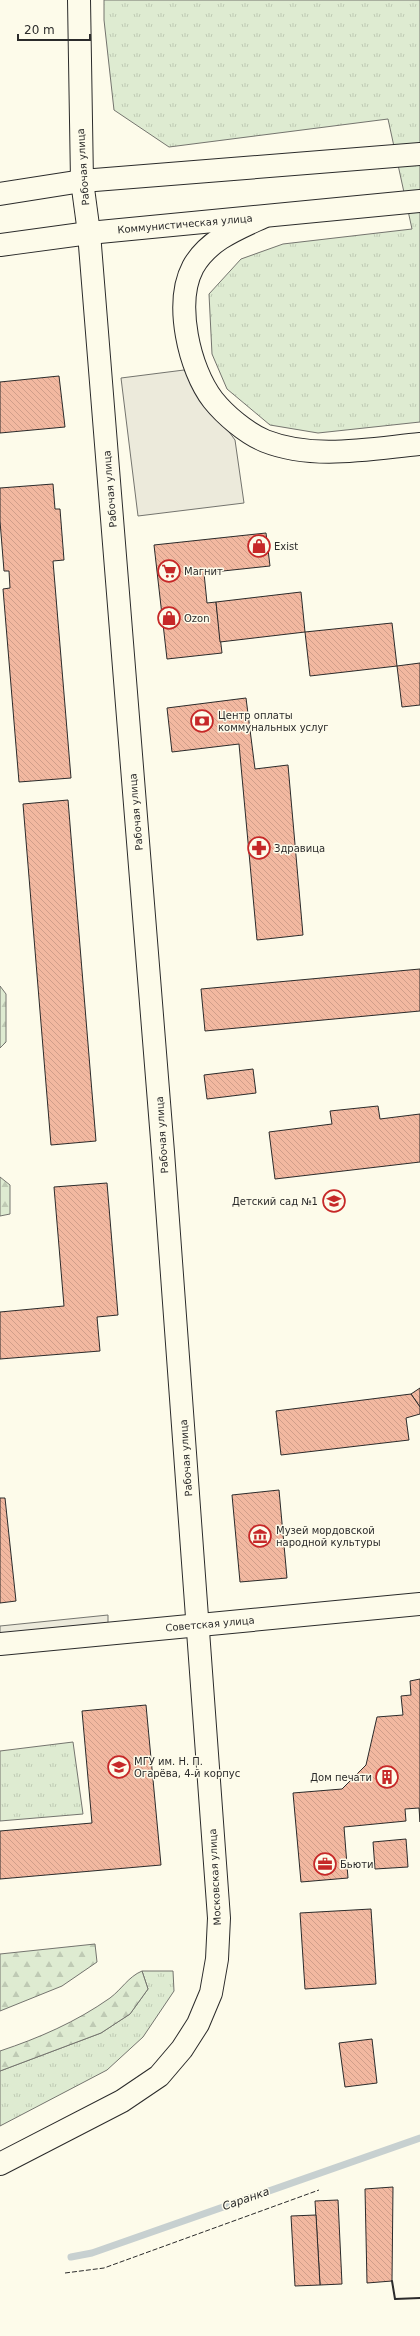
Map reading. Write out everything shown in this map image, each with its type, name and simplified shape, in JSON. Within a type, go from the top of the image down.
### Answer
[{"type":"street","name":"Рабочая улица","points":[[79,0],[82,181],[89,233],[162,1138],[198,1625]]},
{"type":"street","points":[[0,194],[82,181],[366,160],[420,154]]},
{"type":"street","name":"Коммунистическая улица","points":[[0,245],[89,233],[420,201]]},
{"type":"street","points":[[265,216],[228,234],[207,248],[193,268],[186,290],[184,313],[189,344],[198,372],[213,399],[234,421],[263,440],[296,450],[333,452],[420,444]]},
{"type":"street","name":"Советская улица","points":[[0,1644],[420,1604]]},
{"type":"street","name":"Московская улица","points":[[0,2164],[122,2101],[159,2076],[182,2049],[198,2024],[211,1993],[217,1960],[219,1918],[198,1625]]},
{"type":"green space","points":[[104,0],[420,0],[420,422],[318,433],[270,425],[227,389],[212,354],[209,294],[241,259],[283,244],[412,229],[388,119],[169,147],[114,110],[104,20]]},
{"type":"green space","points":[[0,986],[6,994],[6,1042],[0,1048]]},
{"type":"green space","points":[[0,1177],[10,1185],[10,1214],[0,1216]]},
{"type":"green space","points":[[73,1742],[83,1814],[0,1821],[0,1751]]},
{"type":"green space","points":[[95,1944],[97,1962],[62,1986],[0,2011],[0,1954]]},
{"type":"green space","points":[[142,1971],[173,1971],[174,1991],[143,2037],[107,2070],[0,2126],[0,2071],[101,2033],[130,2014],[148,1989]]},
{"type":"green space","points":[[142,1971],[148,1989],[130,2014],[101,2033],[0,2071],[0,2051],[43,2035],[84,2015],[114,1995],[133,1976]]},
{"type":"shaded area","points":[[184,370],[235,440],[244,503],[138,516],[121,378]]},
{"type":"shaded area","points":[[108,1615],[108,1642],[0,1652],[0,1626]]},
{"type":"building","points":[[59,376],[65,427],[0,433],[0,382]]},
{"type":"building","points":[[53,484],[55,509],[60,509],[64,560],[53,561],[71,778],[19,782],[3,589],[10,588],[9,571],[4,571],[0,521],[0,488]]},
{"type":"building","points":[[266,533],[270,566],[204,573],[207,603],[216,602],[222,653],[167,659],[154,545]]},
{"type":"building","points":[[301,592],[305,632],[220,642],[216,602]]},
{"type":"building","points":[[392,623],[397,666],[310,676],[305,632]]},
{"type":"building","points":[[420,663],[420,705],[402,707],[397,666]]},
{"type":"building","points":[[246,698],[255,769],[288,765],[303,935],[257,940],[239,744],[172,752],[167,708]]},
{"type":"building","points":[[68,800],[96,1141],[51,1145],[23,804]]},
{"type":"building","points":[[420,969],[420,1011],[205,1031],[201,989]]},
{"type":"building","points":[[253,1069],[256,1093],[207,1099],[204,1075]]},
{"type":"building","points":[[378,1106],[380,1119],[420,1114],[420,1162],[275,1179],[269,1132],[332,1124],[330,1111]]},
{"type":"building","points":[[107,1183],[118,1315],[97,1317],[100,1351],[0,1359],[0,1312],[64,1306],[54,1187]]},
{"type":"building","points":[[420,1388],[420,1407],[411,1394]]},
{"type":"building","points":[[411,1394],[420,1407],[420,1414],[406,1418],[409,1440],[281,1455],[276,1411]]},
{"type":"building","name":"Музей мордовской народной культуры","points":[[279,1490],[287,1578],[240,1582],[232,1495]]},
{"type":"building","points":[[0,1498],[5,1498],[16,1601],[0,1603]]},
{"type":"building","name":"Дом печати","points":[[420,1679],[420,1822],[419,1808],[405,1809],[406,1821],[344,1827],[348,1878],[301,1882],[293,1793],[342,1789],[366,1765],[377,1717],[403,1715],[401,1696],[411,1695],[410,1681]]},
{"type":"building","name":"МГУ им. Н. П. Огарёва, 4-й корпус","points":[[146,1705],[161,1865],[0,1879],[0,1831],[92,1823],[82,1711]]},
{"type":"building","points":[[406,1839],[408,1867],[375,1869],[373,1842]]},
{"type":"building","points":[[371,1909],[376,1984],[305,1989],[300,1913]]},
{"type":"building","points":[[372,2039],[377,2083],[345,2087],[339,2043]]},
{"type":"building","points":[[393,2187],[392,2281],[367,2283],[365,2189]]},
{"type":"building","points":[[338,2200],[342,2284],[320,2285],[315,2201]]},
{"type":"building","points":[[316,2215],[320,2285],[295,2286],[291,2216]]},
{"type":"waterway","name":"Саранка","points":[[71,2257],[92,2253],[420,2138]]},
{"type":"fence","points":[[65,2273],[104,2268],[319,2190]]},
{"type":"wall","points":[[392,2281],[395,2299],[420,2298]]},
{"type":"place","name":"Exist","points":[[259,546]]},
{"type":"place","name":"Магнит","points":[[169,571]]},
{"type":"place","name":"Ozon","points":[[169,618]]},
{"type":"place","name":"Центр оплаты коммунальных услуг","points":[[202,721]]},
{"type":"place","name":"Здравица","points":[[259,848]]},
{"type":"place","name":"Детский сад №1","points":[[334,1201]]},
{"type":"place","name":"Музей мордовской народной культуры","points":[[260,1536]]},
{"type":"place","name":"МГУ им. Н. П. Огарёва, 4-й корпус","points":[[119,1767]]},
{"type":"place","name":"Дом печати","points":[[387,1777]]},
{"type":"place","name":"Бьюти","points":[[325,1864]]}]
